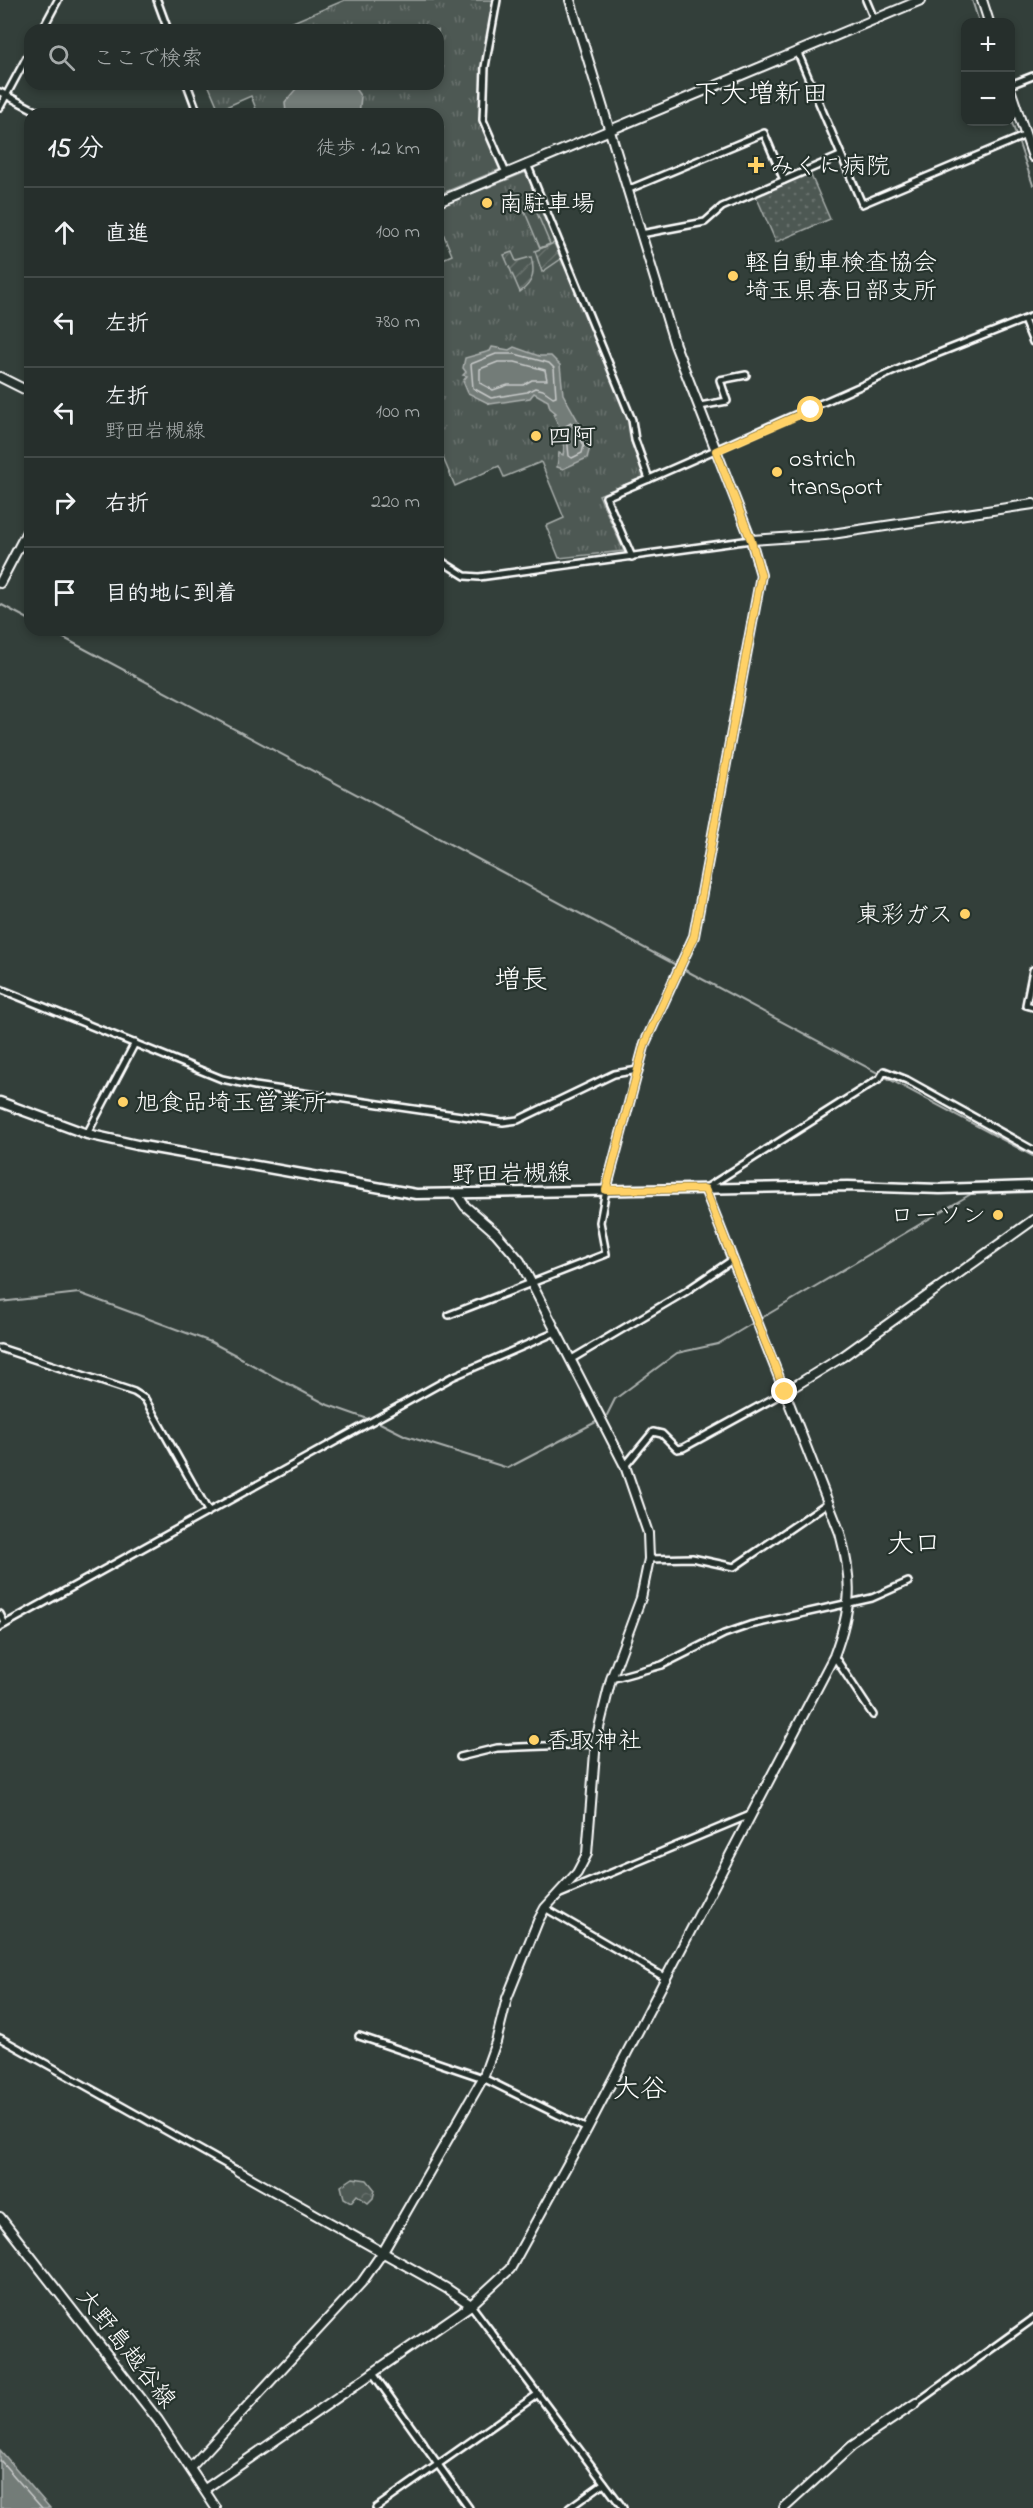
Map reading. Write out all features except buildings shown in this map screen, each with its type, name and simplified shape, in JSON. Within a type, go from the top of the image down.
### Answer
[{"type":"main road","name":"野田岩槻線","points":[[0,1102],[87,1134],[396,1192],[457,1194],[606,1190],[1033,1186]]},
{"type":"street","points":[[45,24],[58,0]]},
{"type":"street","points":[[157,0],[166,24]]},
{"type":"street","points":[[497,0],[485,67],[483,120],[506,173]]},
{"type":"street","points":[[449,1315],[606,1254],[600,1222],[606,1190],[645,1043],[694,936],[761,575],[751,540],[675,345],[570,0]]},
{"type":"street","points":[[866,0],[874,20]]},
{"type":"street","points":[[444,199],[921,0]]},
{"type":"street","points":[[982,0],[988,18]]},
{"type":"street","points":[[797,51],[862,204],[1024,136]]},
{"type":"street","points":[[0,107],[3,94],[24,61]]},
{"type":"street","points":[[1015,85],[1033,76]]},
{"type":"street","points":[[189,90],[196,108]]},
{"type":"street","points":[[3,94],[30,108]]},
{"type":"street","points":[[1015,102],[1024,136],[1033,157]]},
{"type":"street","points":[[627,189],[764,133],[784,180]]},
{"type":"street","points":[[641,234],[705,222],[722,207],[840,156]]},
{"type":"street","points":[[527,164],[632,420],[635,440],[649,479]]},
{"type":"street","points":[[632,557],[606,497],[716,451],[906,366],[1033,316]]},
{"type":"street","points":[[1023,320],[1033,342]]},
{"type":"street","points":[[700,405],[727,400],[720,380],[746,375]]},
{"type":"street","points":[[0,376],[24,389]]},
{"type":"street","points":[[444,563],[465,576],[479,578],[751,540],[825,535],[1033,504]]},
{"type":"street","points":[[0,583],[24,537]]},
{"type":"street","points":[[1033,970],[1026,1005],[1033,1007]]},
{"type":"street","points":[[0,989],[222,1078],[255,1086],[503,1122],[518,1120],[614,1074],[638,1070]]},
{"type":"street","points":[[87,1134],[135,1043]]},
{"type":"street","points":[[205,2489],[471,2305],[510,2269],[587,2129],[664,1977],[834,1656],[844,1630],[850,1594],[845,1554],[829,1502],[705,1189],[880,1078],[884,1072],[907,1080],[1033,1149]]},
{"type":"street","points":[[191,2466],[362,2282],[383,2252],[483,2079],[507,1998],[545,1908],[577,1873],[587,1854],[595,1744],[611,1679],[632,1626],[649,1559],[648,1533],[625,1466],[520,1261],[496,1233],[465,1206],[457,1194]]},
{"type":"street","points":[[625,1466],[653,1432],[662,1434],[677,1449],[683,1449],[785,1392],[842,1357],[1033,1220]]},
{"type":"street","points":[[570,1360],[685,1292],[732,1260]]},
{"type":"street","points":[[0,1614],[3,1625],[452,1377],[555,1332]]},
{"type":"street","points":[[0,1348],[134,1392],[145,1399],[208,1511]]},
{"type":"street","points":[[649,1559],[692,1558],[734,1567],[829,1502]]},
{"type":"street","points":[[611,1679],[662,1665],[724,1634],[750,1625],[872,1598],[908,1582]]},
{"type":"street","points":[[834,1656],[873,1715]]},
{"type":"street","points":[[460,1757],[497,1748],[595,1744]]},
{"type":"street","points":[[557,1896],[750,1815]]},
{"type":"street","points":[[545,1908],[664,1977]]},
{"type":"street","points":[[359,2036],[483,2079],[587,2129]]},
{"type":"street","points":[[0,2038],[383,2252],[471,2305],[623,2508]]},
{"type":"street","name":"大野島越谷線","points":[[0,2217],[125,2376],[191,2466],[216,2508]]},
{"type":"street","points":[[783,2508],[852,2446],[1033,2319]]},
{"type":"street","points":[[372,2372],[469,2508]]},
{"type":"street","points":[[376,2508],[538,2394]]},
{"type":"street","points":[[569,2508],[604,2483]]},
{"type":"green space","points":[[345,0],[495,0],[484,68],[481,120],[501,169],[444,193],[444,108],[256,108],[251,96],[224,108],[218,108],[211,90],[444,90],[444,24],[288,24]]},
{"type":"green space","points":[[526,172],[629,419],[631,441],[645,477],[599,495],[624,551],[559,558],[546,526],[564,518],[541,462],[504,477],[499,466],[455,486],[444,460],[444,258],[452,255],[444,236],[444,205]]},
{"type":"green space","points":[[810,173],[830,219],[776,242],[756,196]]},
{"type":"green space","points":[[534,206],[550,244],[540,248],[524,210]]},
{"type":"green space","points":[[554,243],[561,259],[542,272],[535,251]]},
{"type":"green space","points":[[512,252],[516,261],[531,257],[532,262],[531,280],[520,292],[504,255]]},
{"type":"green space","points":[[353,2178],[367,2180],[375,2190],[373,2198],[368,2203],[357,2195],[351,2202],[344,2198],[341,2186]]},
{"type":"water","points":[[295,90],[356,90],[361,97],[360,108],[286,108],[285,102]]},
{"type":"water","points":[[492,347],[509,350],[514,347],[539,356],[551,356],[560,365],[563,394],[591,444],[587,458],[563,469],[557,467],[559,453],[563,455],[564,444],[553,414],[556,413],[550,408],[548,401],[534,393],[530,398],[490,404],[468,393],[463,381],[467,376],[463,375],[466,372],[463,368],[465,358],[490,351]]},
{"type":"water","points":[[0,2450],[50,2508],[0,2508]]},
{"type":"waterway","points":[[160,0],[169,24]]},
{"type":"waterway","points":[[972,0],[978,18]]},
{"type":"waterway","points":[[193,90],[199,108]]},
{"type":"waterway","points":[[1013,126],[1033,185]]},
{"type":"waterway","points":[[0,604],[24,617]]},
{"type":"waterway","points":[[60,636],[678,966]]},
{"type":"waterway","points":[[685,970],[1033,1156]]},
{"type":"waterway","points":[[760,1319],[971,1194],[1033,1192]]},
{"type":"waterway","points":[[0,1302],[79,1293],[211,1342],[243,1359]]},
{"type":"waterway","points":[[607,1415],[615,1399],[677,1353],[718,1344],[753,1323]]},
{"type":"waterway","points":[[245,1361],[328,1405],[368,1419]]},
{"type":"waterway","points":[[380,1423],[406,1436],[508,1468],[596,1422]]},
{"type":"place","name":"みくに病院","points":[[756,165]]},
{"type":"place","name":"南駐車場","points":[[487,203]]},
{"type":"place","name":"軽自動車検査協会 埼玉県春日部支所","points":[[733,276]]},
{"type":"place","name":"四阿","points":[[536,436]]},
{"type":"place","name":"ostrich transport","points":[[777,472]]},
{"type":"place","name":"東彩ガス","points":[[965,914]]},
{"type":"place","name":"旭食品埼玉営業所","points":[[123,1102]]},
{"type":"place","name":"ローソン","points":[[998,1215]]},
{"type":"place","name":"香取神社","points":[[534,1740]]},
{"type":"district","name":"下大増新田","points":[[761,93]]},
{"type":"district","name":"増長","points":[[521,979]]},
{"type":"district","name":"大口","points":[[914,1543]]},
{"type":"district","name":"大谷","points":[[640,2088]]},
{"type":"route","points":[[785,1392],[705,1189],[606,1190],[645,1043],[684,964],[694,936],[761,575],[751,540],[716,451],[811,410]]}]
